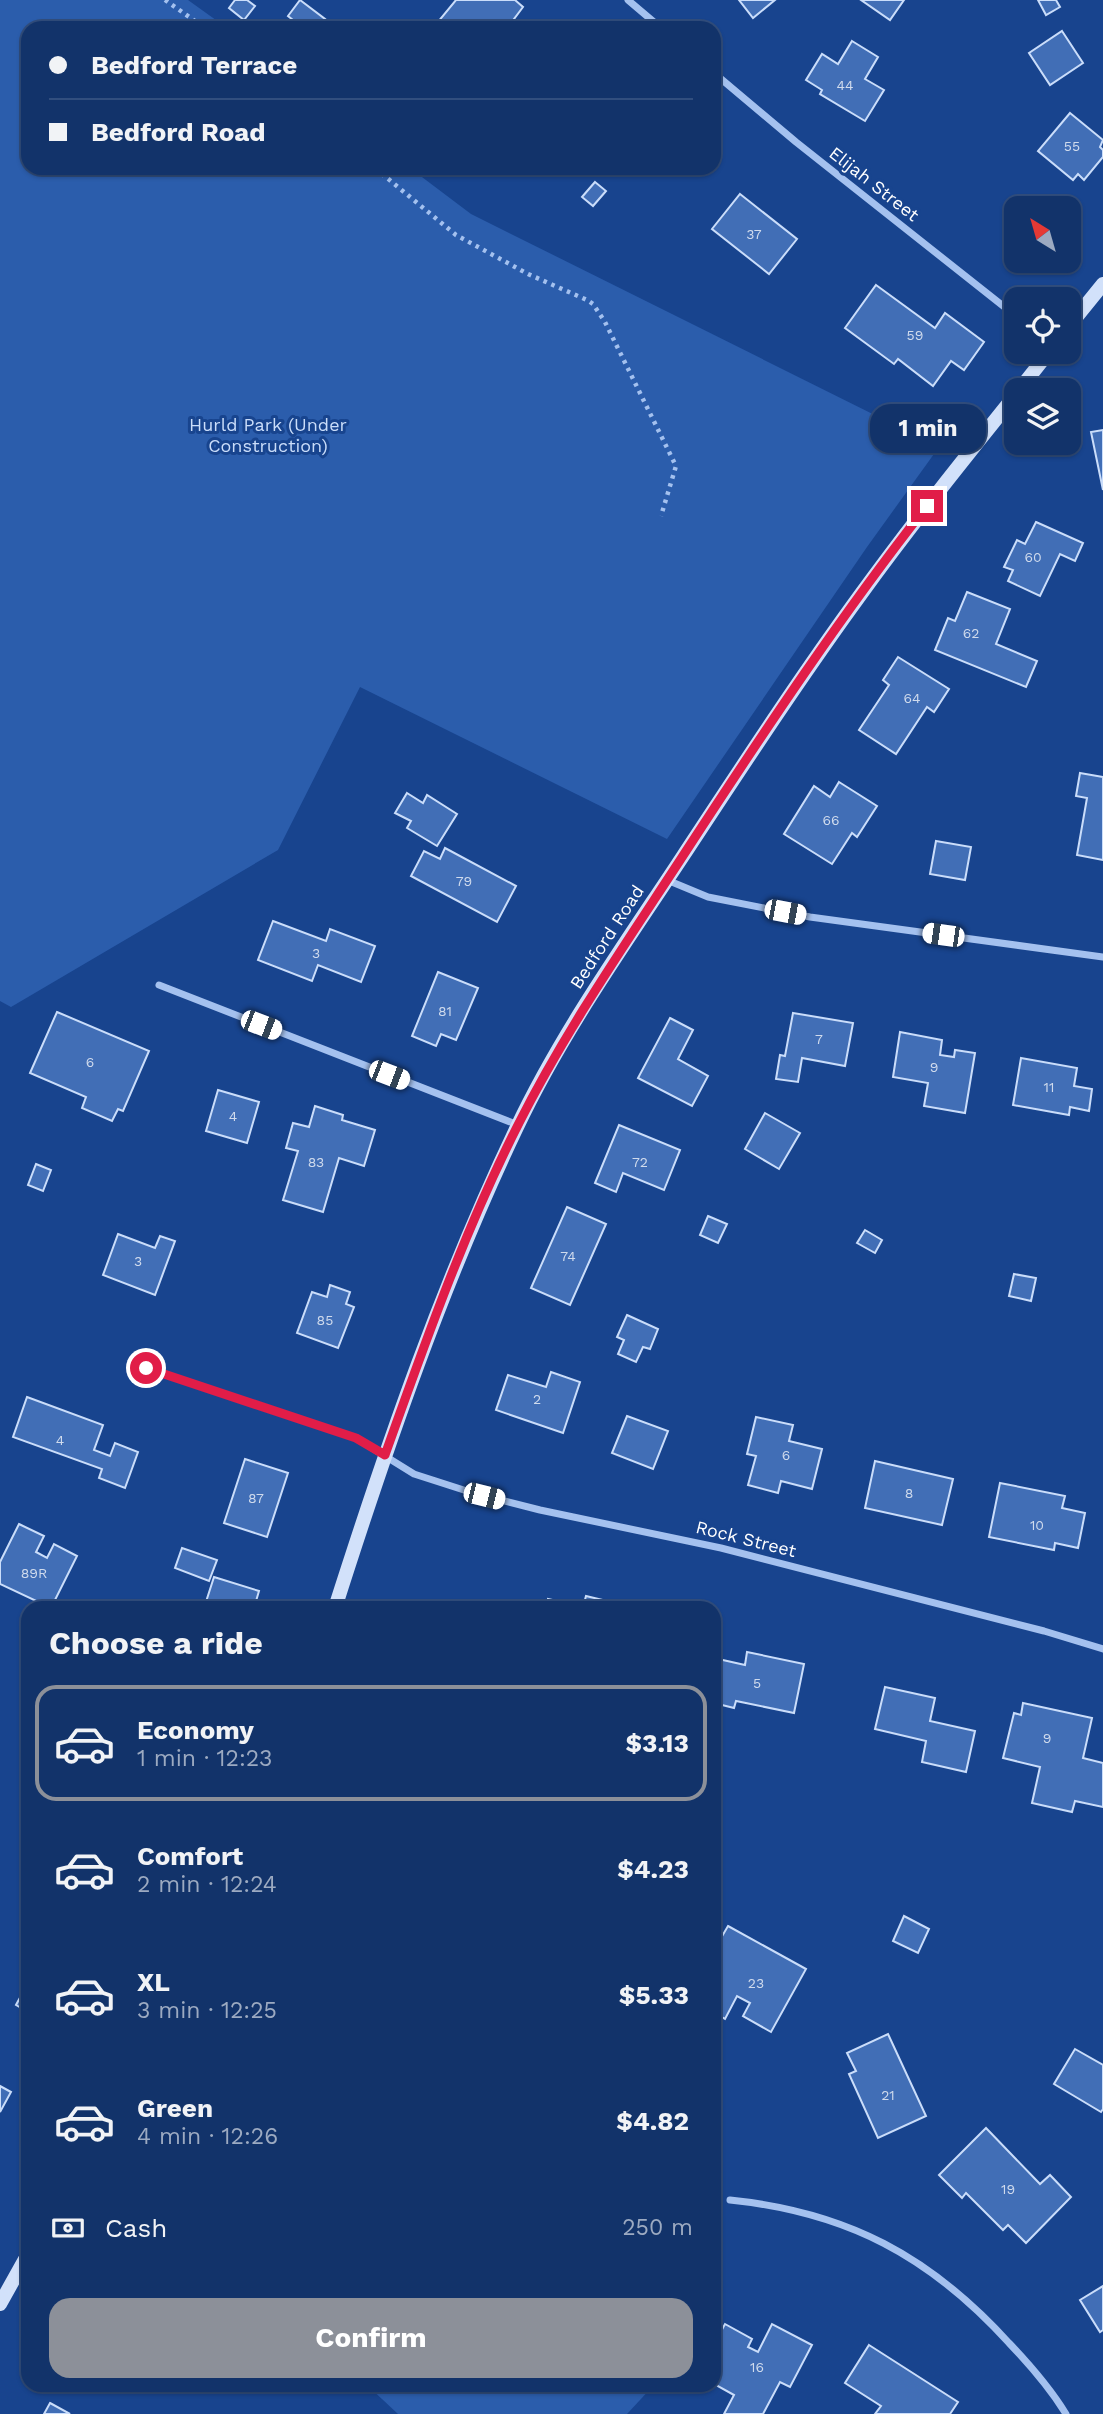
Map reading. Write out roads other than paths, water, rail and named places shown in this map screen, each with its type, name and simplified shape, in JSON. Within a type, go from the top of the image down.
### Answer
[{"type":"street","points":[[628,0],[653,21]]},
{"type":"street","name":"Elijah Street","points":[[721,79],[796,142],[1004,307]]},
{"type":"street","points":[[1081,311],[1103,284]]},
{"type":"street","name":"Bedford Road","points":[[1028,378],[1039,364]]},
{"type":"street","name":"Bedford Road","points":[[337,1601],[385,1455],[455,1267],[541,1080],[597,986],[770,724],[912,525],[1004,409]]},
{"type":"street","points":[[667,880],[708,897],[810,917],[1103,957]]},
{"type":"street","points":[[159,985],[518,1125]]},
{"type":"street","name":"Rock Street","points":[[146,1368],[356,1438],[414,1474],[470,1492],[540,1510],[721,1548],[1044,1631],[1103,1649]]},
{"type":"street","points":[[730,2200],[768,2204],[807,2213],[844,2225],[912,2258],[944,2280],[1000,2333],[1026,2361],[1066,2414]]},
{"type":"street","points":[[0,2304],[21,2266]]},
{"type":"park label","name":"Hurld Park (Under Construction)","points":[[268,436]]}]
